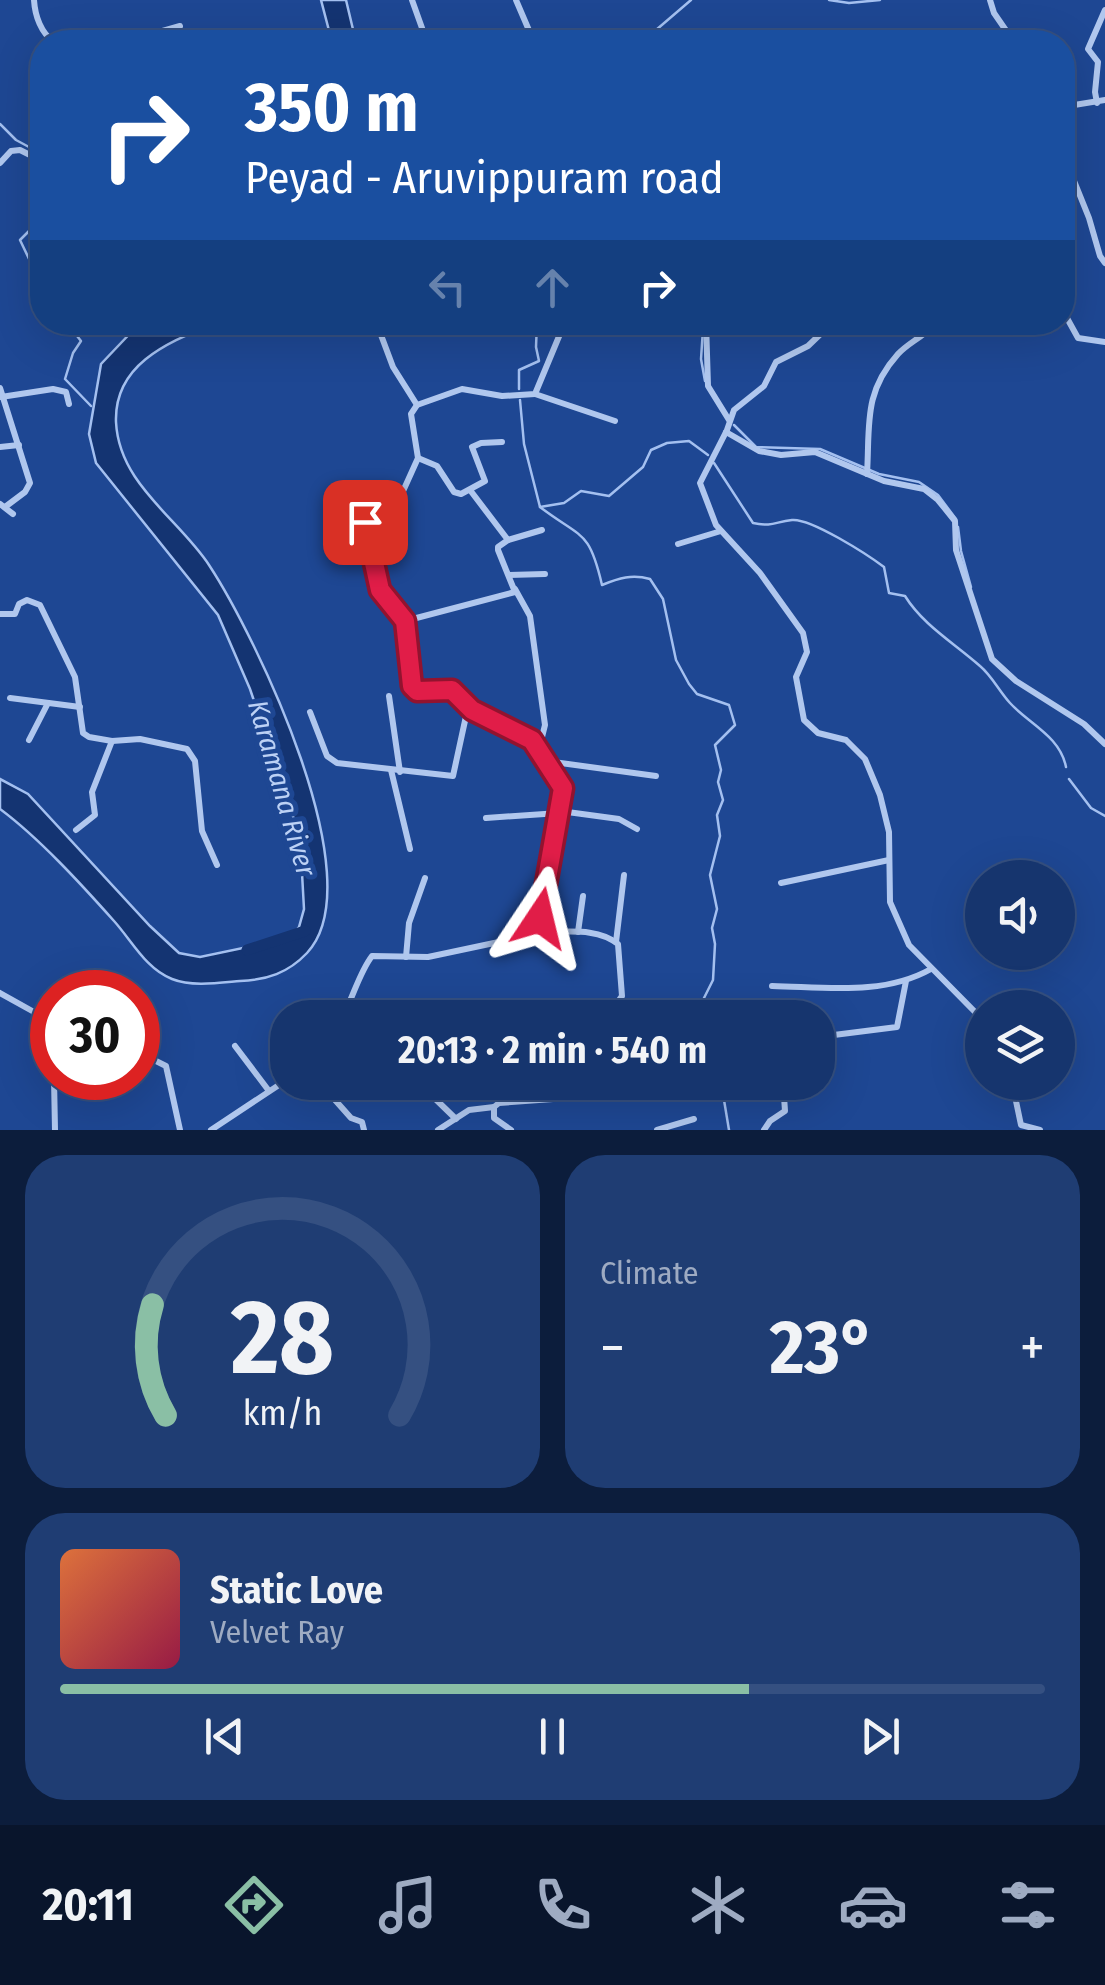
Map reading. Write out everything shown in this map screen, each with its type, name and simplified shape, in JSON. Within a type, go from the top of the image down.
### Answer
[{"type":"street","points":[[34,0],[45,30]]},
{"type":"street","points":[[412,0],[423,30]]},
{"type":"street","points":[[516,0],[529,30]]},
{"type":"street","points":[[990,0],[1005,30]]},
{"type":"street","points":[[1075,106],[1101,101],[1095,92],[1098,62],[1088,48],[1105,10]]},
{"type":"street","points":[[166,30],[180,26]]},
{"type":"street","points":[[0,163],[11,151],[30,155]]},
{"type":"street","points":[[1075,181],[1105,263]]},
{"type":"street","points":[[1075,333],[1078,338],[1105,342]]},
{"type":"street","points":[[381,335],[393,367],[418,405]]},
{"type":"street","points":[[535,394],[560,335]]},
{"type":"street","points":[[706,335],[708,386],[730,422]]},
{"type":"street","points":[[819,335],[808,346],[776,362],[764,386],[734,410],[700,483],[721,531],[760,572],[803,632],[807,652],[796,678],[804,720],[818,733],[846,740],[865,759],[880,795],[889,832],[890,902],[910,945],[965,1002]]},
{"type":"street","points":[[867,471],[872,393],[884,369],[904,348],[924,335]]},
{"type":"street","points":[[14,514],[2,506],[25,492],[30,483],[1,394],[53,389],[66,392],[68,404]]},
{"type":"street","points":[[546,932],[540,918],[563,788],[532,740],[468,707],[452,690],[417,691],[412,686],[405,621],[380,590],[364,526],[365,522],[395,509],[418,458],[411,414],[418,405],[462,389],[502,396],[535,394],[615,420]]},
{"type":"street","points":[[726,432],[759,452],[815,452],[884,481],[924,488],[955,521],[956,550],[992,659],[1007,674],[1084,724],[1105,744]]},
{"type":"street","points":[[418,458],[437,466],[454,492],[470,490],[485,481],[472,447],[502,442]]},
{"type":"street","points":[[0,446],[20,445]]},
{"type":"street","points":[[470,490],[508,540]]},
{"type":"street","points":[[538,750],[545,725],[530,616],[498,547],[542,530]]},
{"type":"street","points":[[678,544],[721,531]]},
{"type":"street","points":[[509,575],[546,574]]},
{"type":"street","points":[[405,621],[511,595],[515,589]]},
{"type":"street","points":[[0,614],[15,614],[19,604],[26,600],[40,605],[75,677],[83,733],[112,741],[140,739],[187,749],[195,761],[202,831],[217,865]]},
{"type":"street","points":[[390,696],[400,772]]},
{"type":"street","points":[[10,698],[80,707]]},
{"type":"street","points":[[28,740],[46,705]]},
{"type":"street","points":[[310,712],[327,756],[336,764],[453,776],[468,707]]},
{"type":"street","points":[[76,830],[95,815],[92,792],[112,741]]},
{"type":"street","points":[[545,761],[656,776]]},
{"type":"street","points":[[390,770],[410,849]]},
{"type":"street","points":[[486,818],[560,812],[619,819],[637,829]]},
{"type":"street","points":[[781,882],[889,860]]},
{"type":"street","points":[[619,1000],[622,996],[616,942],[624,875]]},
{"type":"street","points":[[406,957],[409,923],[425,878]]},
{"type":"street","points":[[578,932],[582,896]]},
{"type":"street","points":[[352,1000],[363,967],[372,956],[428,957],[546,932],[590,932],[616,942]]},
{"type":"street","points":[[772,986],[819,988],[903,982],[931,969]]},
{"type":"street","points":[[835,1036],[897,1027],[903,982]]},
{"type":"street","points":[[0,993],[30,1010]]},
{"type":"street","points":[[211,1130],[223,1126],[269,1091],[235,1046]]},
{"type":"street","points":[[160,1063],[166,1066],[180,1130]]},
{"type":"street","points":[[54,1100],[55,1130]]},
{"type":"street","points":[[335,1100],[351,1118],[362,1122],[364,1130]]},
{"type":"street","points":[[436,1100],[456,1119]]},
{"type":"street","points":[[442,1129],[469,1110],[540,1100]]},
{"type":"street","points":[[764,1130],[785,1111],[784,1100]]},
{"type":"street","points":[[1016,1100],[1021,1125],[1040,1130]]},
{"type":"street","points":[[494,1108],[494,1118],[511,1130]]},
{"type":"street","points":[[657,1130],[694,1120]]},
{"type":"water","points":[[321,0],[346,0],[353,30],[329,30]]},
{"type":"water","points":[[129,335],[187,335],[163,347],[135,370],[124,384],[116,422],[127,464],[209,565],[229,599],[301,758],[318,817],[327,872],[324,919],[307,953],[276,974],[197,984],[163,974],[147,962],[59,862],[0,809],[0,779],[28,794],[179,953],[200,957],[290,938],[299,927],[304,909],[300,837],[250,689],[218,615],[96,463],[89,434],[101,364]]},
{"type":"waterway","points":[[656,30],[691,0]]},
{"type":"waterway","points":[[829,0],[880,0]]},
{"type":"waterway","points":[[0,124],[30,148]]},
{"type":"waterway","points":[[30,230],[20,240],[30,261]]},
{"type":"waterway","points":[[76,335],[81,341],[65,379],[91,406]]},
{"type":"waterway","points":[[519,389],[519,370],[539,361],[536,335]]},
{"type":"waterway","points":[[703,335],[705,381]]},
{"type":"waterway","points":[[520,400],[524,444],[540,507],[564,503],[581,491],[609,496],[643,467],[651,450],[667,443],[689,441],[708,455]]},
{"type":"waterway","points":[[734,425],[756,447],[820,449],[879,474],[919,482],[938,495],[956,519]]},
{"type":"waterway","points":[[714,463],[753,523],[801,521],[839,538],[884,567],[889,593],[905,596],[930,625],[984,670],[1010,703],[1051,739],[1066,767]]},
{"type":"waterway","points":[[540,507],[588,544],[602,585],[626,577],[650,579],[663,599],[676,660],[689,684],[697,694],[729,705],[735,725],[715,745],[723,800],[717,815],[720,836],[710,875],[717,909],[712,928],[713,980],[703,1000]]},
{"type":"waterway","points":[[958,527],[971,587]]},
{"type":"waterway","points":[[1069,779],[1091,808],[1105,816]]},
{"type":"waterway","name":"Karamana River","points":[[247,950],[305,931]]},
{"type":"waterway","points":[[724,1100],[729,1130]]},
{"type":"route","points":[[365,522],[380,590],[405,621],[412,686],[417,691],[452,690],[472,710],[532,740],[563,788],[540,918]]}]
